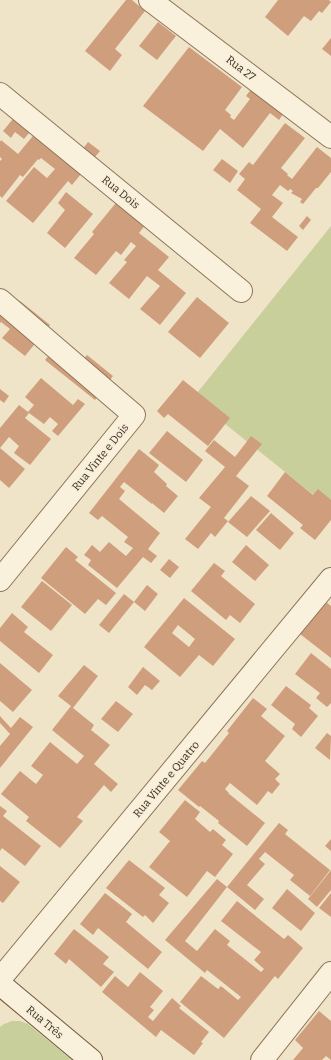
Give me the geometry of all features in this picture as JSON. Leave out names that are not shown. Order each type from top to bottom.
[{"type":"street","name":"Rua 27","points":[[150,0],[331,137]]},
{"type":"street","name":"Rua Dois","points":[[0,94],[242,291]]},
{"type":"street","name":"Rua Vinte e Dois","points":[[0,300],[134,415],[0,580]]},
{"type":"street","name":"Rua Vinte e Quatro","points":[[0,979],[331,579]]},
{"type":"street","points":[[262,1060],[331,973]]},
{"type":"street","name":"Rua Três","points":[[0,984],[91,1060]]},
{"type":"green space","points":[[331,226],[331,509],[193,398]]},
{"type":"green space","points":[[12,1021],[20,1021],[28,1024],[72,1060],[0,1060],[0,1027]]},
{"type":"building","points":[[126,0],[132,0],[145,11],[115,49],[122,55],[110,71],[85,51]]},
{"type":"building","points":[[278,0],[329,0],[331,2],[322,13],[319,11],[311,21],[304,16],[288,36],[265,17]]},
{"type":"building","points":[[158,22],[176,36],[157,60],[139,46]]},
{"type":"building","points":[[331,38],[331,56],[322,49]]},
{"type":"building","points":[[189,47],[242,87],[225,110],[231,115],[230,117],[234,120],[250,99],[246,96],[254,85],[286,110],[279,120],[270,113],[243,148],[220,129],[203,151],[143,106]]},
{"type":"building","points":[[27,102],[44,115],[24,139],[15,132],[11,138],[3,131]]},
{"type":"building","points":[[285,123],[305,138],[281,168],[292,179],[317,147],[331,158],[331,172],[303,204],[300,202],[302,199],[291,193],[293,191],[290,189],[288,191],[280,185],[272,195],[283,203],[272,217],[298,237],[287,251],[250,223],[261,209],[237,190],[245,179],[239,174],[249,162],[253,165]]},
{"type":"building","points":[[42,125],[79,154],[88,142],[100,151],[72,185],[68,181],[33,223],[6,201],[34,167],[47,178],[55,169],[41,158],[39,160],[38,159],[23,177],[20,175],[2,198],[0,196],[0,161],[2,159],[0,157],[0,142],[1,140],[18,154]]},
{"type":"building","points":[[222,159],[238,171],[230,183],[213,170]]},
{"type":"building","points":[[66,192],[93,214],[65,248],[47,233],[65,210],[58,203]]},
{"type":"building","points":[[124,193],[156,211],[139,233],[169,257],[158,270],[186,293],[160,325],[140,309],[160,286],[147,276],[129,299],[109,283],[127,262],[124,260],[136,246],[131,242],[121,255],[116,251],[96,275],[74,258],[94,234],[92,232]]},
{"type":"building","points":[[307,216],[311,220],[303,230],[299,226]]},
{"type":"building","points":[[0,293],[15,306],[20,301],[50,325],[25,356],[2,338],[10,329],[1,322],[0,323]]},
{"type":"building","points":[[197,297],[229,323],[200,358],[168,332]]},
{"type":"building","points":[[59,343],[82,361],[87,355],[113,376],[95,400],[45,360]]},
{"type":"building","points":[[41,378],[73,405],[78,399],[85,404],[58,436],[52,431],[58,424],[50,417],[44,424],[29,413],[25,418],[51,439],[30,465],[14,453],[19,446],[9,437],[0,448],[0,428],[19,405],[28,412],[34,405],[25,397]]},
{"type":"building","points":[[183,380],[230,418],[208,446],[168,414],[164,418],[157,411]]},
{"type":"building","points":[[0,389],[9,396],[4,403],[0,400]]},
{"type":"building","points":[[167,431],[203,460],[186,482],[149,453]]},
{"type":"building","points":[[251,436],[262,444],[236,476],[249,486],[224,518],[228,521],[215,537],[211,533],[198,549],[185,539],[211,507],[199,498],[225,467],[205,451],[214,440],[235,457]]},
{"type":"building","points":[[0,448],[25,469],[9,488],[0,480]]},
{"type":"building","points":[[139,449],[159,465],[154,472],[167,484],[166,486],[178,496],[164,513],[124,482],[120,487],[125,491],[119,499],[160,533],[148,549],[157,556],[151,563],[143,557],[117,588],[88,565],[91,560],[84,555],[92,545],[100,552],[109,542],[126,556],[133,548],[124,542],[128,537],[102,516],[98,520],[89,513]]},
{"type":"building","points":[[285,472],[313,495],[318,489],[331,500],[331,520],[315,540],[300,528],[303,525],[267,496]]},
{"type":"building","points":[[251,496],[270,511],[247,537],[228,522]]},
{"type":"building","points":[[271,513],[294,533],[280,550],[256,530]]},
{"type":"building","points":[[246,545],[269,565],[255,581],[232,562]]},
{"type":"building","points":[[66,547],[78,557],[75,560],[116,593],[106,605],[98,599],[85,614],[41,578]]},
{"type":"building","points":[[169,559],[179,567],[170,578],[160,570]]},
{"type":"building","points":[[214,563],[225,571],[221,576],[255,604],[240,623],[230,615],[226,620],[191,591]]},
{"type":"building","points":[[42,581],[72,605],[51,631],[21,607]]},
{"type":"building","points":[[147,585],[158,594],[145,611],[134,602]]},
{"type":"building","points":[[124,594],[134,602],[109,633],[99,625]]},
{"type":"building","points":[[184,598],[235,639],[213,666],[199,655],[180,677],[144,647]],"holes":[[[178,625],[195,639],[189,647],[172,633]]]},
{"type":"building","points":[[326,602],[331,606],[331,658],[300,634]]},
{"type":"building","points":[[12,613],[28,627],[24,632],[53,655],[39,673],[0,641],[0,628]]},
{"type":"building","points":[[311,653],[331,669],[331,703],[327,707],[316,698],[320,693],[295,674]]},
{"type":"building","points":[[0,663],[32,690],[13,712],[0,701]]},
{"type":"building","points":[[84,665],[98,676],[73,708],[94,725],[91,730],[110,745],[94,764],[118,784],[111,792],[104,785],[77,817],[83,821],[60,848],[26,821],[29,817],[1,794],[20,771],[36,784],[43,775],[31,766],[50,742],[77,764],[84,756],[52,730],[71,706],[58,696]]},
{"type":"building","points":[[143,667],[160,681],[152,690],[145,685],[137,695],[128,687]]},
{"type":"building","points":[[286,686],[311,705],[309,708],[318,716],[301,737],[292,729],[295,724],[271,705]]},
{"type":"building","points":[[253,698],[267,709],[261,716],[285,736],[265,761],[280,774],[275,779],[280,784],[272,794],[268,791],[257,805],[230,783],[225,789],[265,823],[247,846],[218,823],[219,821],[178,790],[202,761],[205,763],[229,733],[227,731]]},
{"type":"building","points":[[116,701],[133,714],[118,732],[101,719]]},
{"type":"building","points":[[0,716],[11,728],[20,717],[33,727],[0,768],[0,746],[10,734],[0,723]]},
{"type":"building","points":[[327,733],[331,736],[330,760],[315,748]]},
{"type":"building","points":[[185,800],[200,812],[195,819],[210,832],[213,829],[226,840],[222,845],[233,854],[215,877],[207,871],[187,897],[149,867],[170,841],[159,832]]},
{"type":"building","points":[[0,806],[7,811],[3,816],[41,846],[25,866],[2,848],[0,851]]},
{"type":"building","points":[[279,823],[288,830],[285,834],[330,870],[310,896],[290,880],[294,875],[265,852],[259,859],[265,864],[247,885],[264,899],[255,910],[227,887]]},
{"type":"building","points":[[331,839],[331,851],[325,846]]},
{"type":"building","points":[[129,860],[165,888],[159,895],[169,903],[153,923],[145,915],[143,917],[106,888]]},
{"type":"building","points":[[0,866],[20,882],[3,903],[0,901]]},
{"type":"building","points":[[331,870],[331,890],[317,907],[308,899]]},
{"type":"building","points":[[217,879],[227,887],[185,941],[197,951],[215,929],[230,941],[227,945],[261,972],[264,969],[254,960],[261,952],[221,921],[237,901],[284,939],[288,935],[303,948],[278,979],[275,976],[224,1038],[180,1002],[201,976],[218,989],[221,986],[238,1000],[241,997],[207,970],[205,973],[165,940]]},
{"type":"building","points":[[287,889],[315,913],[301,931],[272,908]]},
{"type":"building","points":[[105,893],[132,914],[126,922],[162,952],[148,969],[98,928],[93,935],[80,924]]},
{"type":"building","points":[[331,893],[331,917],[319,908]]},
{"type":"building","points":[[74,929],[109,957],[103,964],[114,972],[101,987],[69,959],[66,964],[54,954]]},
{"type":"building","points":[[140,972],[163,991],[150,1007],[154,1010],[148,1017],[153,1021],[172,998],[181,1006],[179,1008],[209,1032],[201,1042],[203,1043],[194,1055],[161,1030],[156,1037],[102,992],[115,976],[128,987]]},
{"type":"building","points":[[319,1011],[331,1021],[331,1060],[326,1056],[322,1060],[293,1060],[303,1048],[295,1040]]}]
